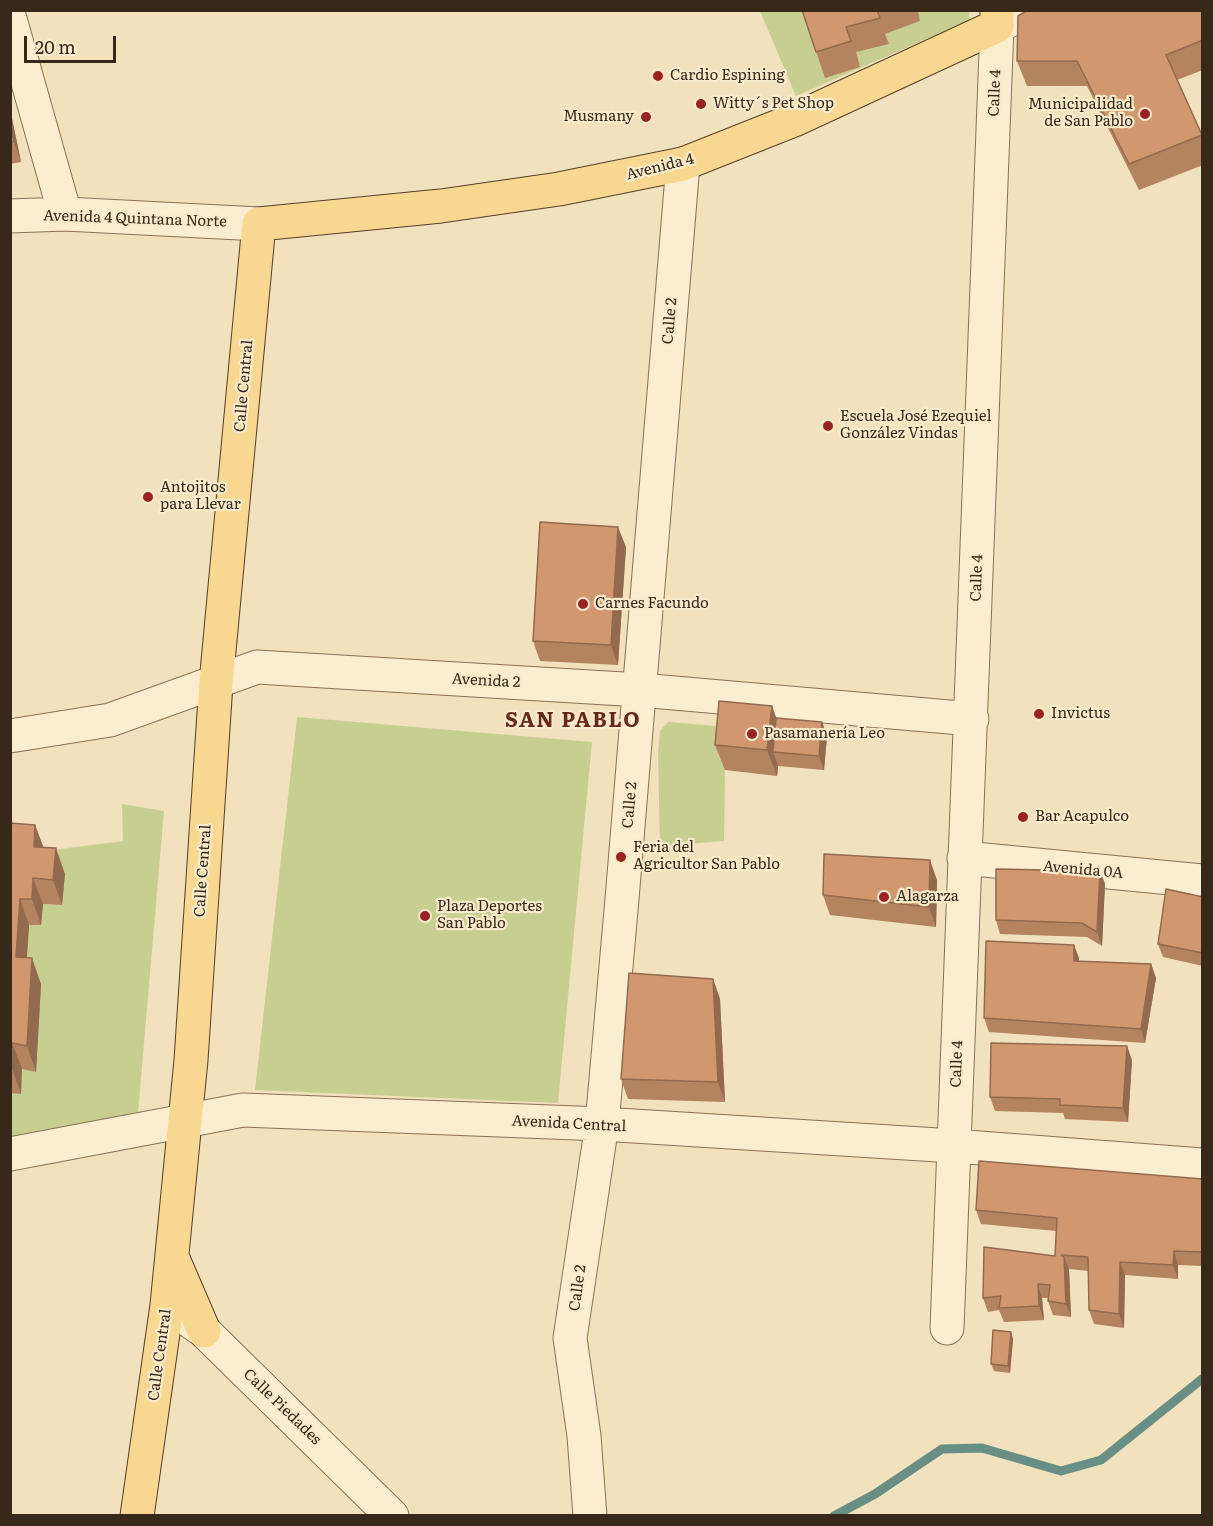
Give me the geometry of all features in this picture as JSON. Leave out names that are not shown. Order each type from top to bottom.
[{"type":"main road","name":"Avenida 4","points":[[259,224],[441,206],[559,189],[683,164],[794,120],[997,18]]},
{"type":"main road","name":"Calle Central","points":[[137,1515],[167,1305],[191,1060],[216,683],[259,224]]},
{"type":"main road","points":[[171,1255],[204,1332]]},
{"type":"street","name":"Avenida 4","points":[[997,18],[1034,10]]},
{"type":"street","name":"Calle 4","points":[[947,1328],[997,18]]},
{"type":"street","points":[[10,19],[65,214]]},
{"type":"street","name":"Calle 2","points":[[590,1515],[584,1436],[570,1338],[602,1125],[683,164]]},
{"type":"street","name":"Avenida 4 Quintana Norte","points":[[10,216],[65,214],[259,224]]},
{"type":"street","name":"Avenida 2","points":[[10,736],[110,720],[257,667],[640,690],[972,719]]},
{"type":"street","name":"Avenida 0A","points":[[964,858],[1203,881]]},
{"type":"street","name":"Avenida Central","points":[[10,1154],[243,1110],[602,1125],[954,1146],[1203,1165]]},
{"type":"street","name":"Calle Piedades","points":[[167,1305],[204,1332],[392,1515]]},
{"type":"green space","points":[[760,11],[852,11],[856,52],[885,34],[920,21],[918,11],[969,11],[970,20],[796,96]]},
{"type":"green space","name":"Plaza Deportes San Pablo","points":[[297,717],[592,742],[558,1103],[255,1090]]},
{"type":"green space","points":[[668,722],[729,727],[725,770],[724,841],[660,846],[658,754],[660,731]]},
{"type":"green space","points":[[122,804],[164,811],[138,1113],[11,1142],[11,1093],[21,1093],[22,1069],[36,1071],[25,983],[29,925],[43,904],[62,905],[65,874],[45,851],[123,841]]},
{"type":"building","points":[[802,10],[877,10],[880,18],[846,27],[851,41],[816,52]]},
{"type":"building","name":"Municipalidad de San Pablo","points":[[1028,10],[1203,10],[1203,40],[1166,55],[1202,135],[1129,164],[1077,61],[1017,61],[1018,16]]},
{"type":"building","points":[[10,125],[14,142],[10,142]]},
{"type":"building","name":"Carnes Facundo","points":[[540,522],[618,527],[611,645],[533,641]]},
{"type":"building","points":[[719,701],[772,706],[767,750],[715,745]]},
{"type":"building","points":[[776,718],[822,722],[819,756],[773,752]]},
{"type":"building","points":[[10,823],[35,825],[34,847],[56,848],[53,880],[33,878],[32,899],[20,899],[16,957],[32,958],[27,1046],[12,1043],[12,1068],[10,1068]]},
{"type":"building","points":[[824,854],[930,860],[929,907],[823,895]]},
{"type":"building","points":[[996,869],[1100,871],[1097,932],[1082,923],[996,920]]},
{"type":"building","points":[[1166,889],[1203,897],[1203,953],[1158,944]]},
{"type":"building","points":[[986,941],[1074,945],[1074,961],[1151,964],[1141,1029],[984,1018]]},
{"type":"building","points":[[629,973],[713,979],[718,1082],[621,1079]]},
{"type":"building","points":[[991,1043],[1127,1046],[1123,1108],[1060,1105],[1060,1099],[990,1097]]},
{"type":"building","points":[[979,1161],[1203,1179],[1203,1252],[1174,1251],[1173,1265],[1120,1262],[1119,1314],[1089,1310],[1088,1257],[1061,1255],[1064,1257],[1066,1304],[1048,1301],[1050,1285],[1038,1284],[1039,1306],[999,1308],[1001,1296],[983,1298],[984,1247],[1055,1256],[1057,1218],[976,1210]]},
{"type":"building","points":[[993,1330],[1011,1332],[1008,1366],[991,1364]]},
{"type":"waterway","points":[[834,1516],[875,1494],[942,1449],[982,1448],[1061,1471],[1101,1460],[1202,1379]]},
{"type":"place","name":"Cardio Espining","points":[[658,76]]},
{"type":"place","name":"Witty´s Pet Shop","points":[[701,104]]},
{"type":"place","name":"Municipalidad de San Pablo","points":[[1145,114]]},
{"type":"place","name":"Musmany","points":[[646,117]]},
{"type":"place","name":"Escuela José Ezequiel González Vindas","points":[[828,426]]},
{"type":"place","name":"Antojitos para Llevar","points":[[148,497]]},
{"type":"place","name":"Carnes Facundo","points":[[583,604]]},
{"type":"place","name":"Invictus","points":[[1039,714]]},
{"type":"place","name":"Pasamanería Leo","points":[[752,734]]},
{"type":"place","name":"Bar Acapulco","points":[[1023,817]]},
{"type":"place","name":"Feria del Agricultor San Pablo","points":[[621,857]]},
{"type":"place","name":"Alagarza","points":[[884,897]]},
{"type":"place","name":"Plaza Deportes San Pablo","points":[[425,916]]},
{"type":"district","name":"SAN PABLO","points":[[573,721]]}]
